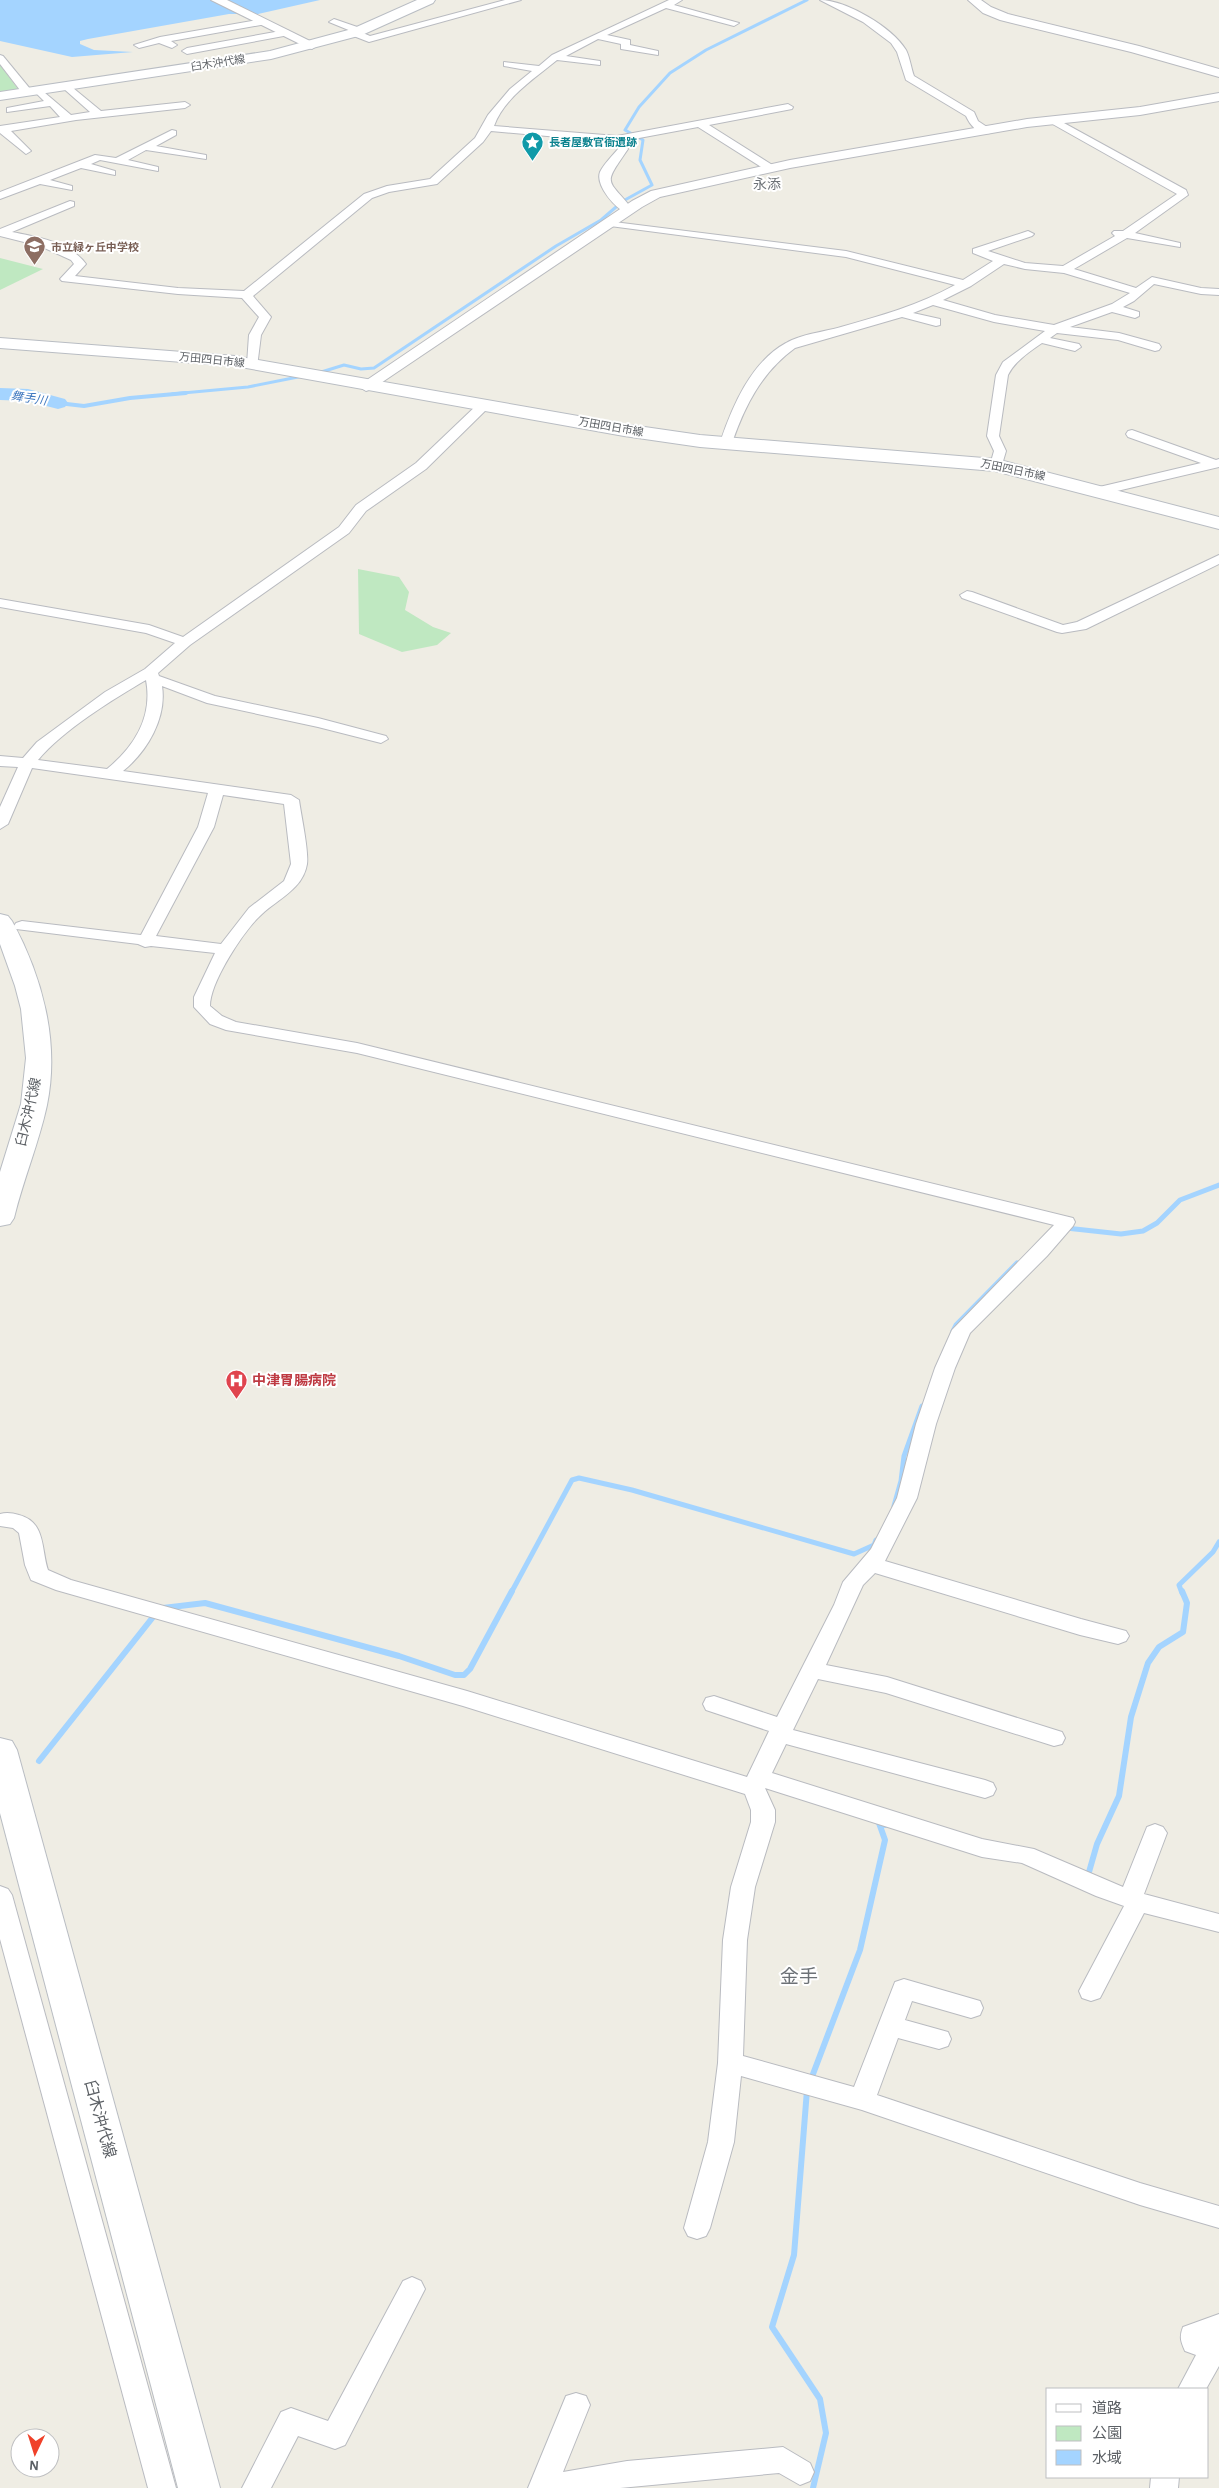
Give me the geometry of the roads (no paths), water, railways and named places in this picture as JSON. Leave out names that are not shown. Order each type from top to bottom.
[{"type":"main road","name":"臼木沖代線","points":[[0,96],[271,55],[357,32],[428,0]]},
{"type":"main road","name":"万田四日市線","points":[[0,343],[207,358],[252,364],[366,386],[632,432],[726,443],[996,465],[1219,523]]},
{"type":"main road","name":"臼木沖代線","points":[[0,1218],[34,1104],[39,1053],[32,1003],[12,945],[11,924]]},
{"type":"main road","name":"臼木沖代線","points":[[0,1750],[200,2488]]},
{"type":"street","points":[[217,0],[312,45]]},
{"type":"street","points":[[334,22],[369,39],[516,0]]},
{"type":"street","points":[[0,233],[67,251],[78,258],[80,264],[66,279],[178,291],[247,295],[368,196],[387,190],[433,182],[457,162],[488,128],[492,117],[514,91],[555,57],[677,0]]},
{"type":"street","points":[[825,0],[872,25],[893,40],[903,53],[906,71],[910,78],[970,114],[974,123],[986,131]]},
{"type":"street","points":[[976,0],[988,10],[1004,17],[1135,49],[1219,73]]},
{"type":"street","points":[[664,5],[734,23]]},
{"type":"street","points":[[139,44],[263,22]]},
{"type":"street","points":[[187,51],[286,33]]},
{"type":"street","points":[[597,36],[627,42],[624,46],[656,52]]},
{"type":"street","points":[[160,40],[187,51],[205,65]]},
{"type":"street","points":[[555,57],[597,63]]},
{"type":"street","points":[[0,58],[32,91],[52,104],[68,119]]},
{"type":"street","points":[[507,64],[541,69]]},
{"type":"street","points":[[66,86],[92,104],[99,115]]},
{"type":"street","points":[[366,386],[628,210],[656,194],[770,168],[1027,123],[1140,111],[1219,97]]},
{"type":"street","points":[[11,110],[52,104]]},
{"type":"street","points":[[1,129],[185,104]]},
{"type":"street","points":[[488,128],[597,140],[788,107]]},
{"type":"street","points":[[1053,120],[1182,192],[1182,194],[1125,235],[1065,270]]},
{"type":"street","points":[[699,123],[770,168]]},
{"type":"street","points":[[1,129],[26,150]]},
{"type":"street","points":[[118,161],[172,134]]},
{"type":"street","points":[[617,138],[623,149],[605,173],[605,178],[614,199],[628,210]]},
{"type":"street","points":[[145,147],[202,157]]},
{"type":"street","points":[[0,196],[99,157],[154,169]]},
{"type":"street","points":[[79,164],[111,173]]},
{"type":"street","points":[[38,180],[68,188]]},
{"type":"street","points":[[0,233],[70,204]]},
{"type":"street","points":[[610,223],[846,254],[966,284]]},
{"type":"street","points":[[1110,232],[1176,244]]},
{"type":"street","points":[[1028,234],[977,251],[1025,266],[1065,270],[1094,277],[1139,292]]},
{"type":"street","points":[[726,443],[737,409],[768,364],[781,351],[792,344],[901,313],[932,301],[966,284],[1002,260]]},
{"type":"street","points":[[1081,286],[1094,277]]},
{"type":"street","points":[[996,465],[1000,451],[993,436],[1002,375],[1007,365],[1040,339],[1055,329],[1112,308],[1139,292],[1152,280],[1201,291],[1219,292]]},
{"type":"street","points":[[1201,291],[1215,281]]},
{"type":"street","points":[[247,295],[249,300],[266,317],[255,334],[252,364]]},
{"type":"street","points":[[932,301],[994,318],[1055,329],[1119,337],[1155,347]]},
{"type":"street","points":[[1112,308],[1135,314]]},
{"type":"street","points":[[1074,310],[1089,316]]},
{"type":"street","points":[[901,313],[936,322]]},
{"type":"street","points":[[1040,339],[1075,347]]},
{"type":"street","points":[[0,824],[27,763],[42,745],[110,695],[152,676],[185,642],[344,530],[361,508],[388,487],[421,466],[443,447],[483,406]]},
{"type":"street","points":[[1132,434],[1217,463]]},
{"type":"street","points":[[1100,491],[1217,463]]},
{"type":"street","points":[[967,595],[1062,629],[1081,626],[1219,559]]},
{"type":"street","points":[[0,603],[149,629],[185,642]]},
{"type":"street","points":[[152,676],[176,685],[192,694],[211,700],[316,721],[381,739]]},
{"type":"street","points":[[110,774],[136,751],[147,729],[154,705],[152,676]]},
{"type":"street","points":[[0,761],[110,774],[291,800],[293,831],[298,848],[299,864],[291,883],[255,911],[225,949],[202,997],[202,1007],[207,1014],[224,1023],[358,1048],[1066,1222],[1040,1252],[962,1330],[945,1368],[926,1424],[906,1498],[880,1554],[854,1582],[846,1604],[780,1730],[756,1782],[763,1810],[763,1822],[743,1887],[735,1940],[730,2063],[720,2142],[697,2228]]},
{"type":"street","points":[[145,942],[206,827],[217,789]]},
{"type":"street","points":[[11,924],[145,942],[225,949]]},
{"type":"street","points":[[5,1520],[19,1520],[26,1524],[31,1538],[34,1566],[39,1575],[64,1585],[466,1699],[620,1748],[756,1782],[982,1848],[1026,1855],[1104,1890],[1219,1923]]},
{"type":"street","points":[[871,1564],[1080,1627],[1118,1636]]},
{"type":"street","points":[[812,1670],[887,1685],[1054,1738]]},
{"type":"street","points":[[714,1704],[780,1730],[985,1788]]},
{"type":"street","points":[[1091,1991],[1134,1900],[1155,1833]]},
{"type":"street","points":[[0,1895],[162,2488]]},
{"type":"street","points":[[862,2100],[904,1989],[971,2008]]},
{"type":"street","points":[[890,2026],[939,2039]]},
{"type":"street","points":[[730,2063],[862,2100],[1140,2194],[1219,2217]]},
{"type":"street","points":[[256,2488],[291,2421],[335,2436],[412,2289]]},
{"type":"street","points":[[1193,2388],[1217,2342]]},
{"type":"street","points":[[543,2488],[576,2405]]},
{"type":"street","points":[[543,2488],[627,2474],[783,2460],[800,2472]]},
{"type":"water","points":[[0,0],[320,0],[258,14],[229,14],[88,39],[80,41],[80,44],[94,50],[133,52],[72,57],[0,41]]},
{"type":"waterway","points":[[318,373],[344,365],[361,369],[374,368],[556,246],[601,220],[623,201],[652,185],[640,160],[643,140],[625,130],[639,107],[670,73],[706,50],[807,0]]},
{"type":"waterway","points":[[172,394],[248,387],[303,376]]},
{"type":"waterway","points":[[58,403],[84,406],[130,398],[186,393]]},
{"type":"waterway","name":"舞手川","points":[[0,394],[28,395],[58,403]]},
{"type":"waterway","points":[[1066,1228],[1121,1234],[1143,1231],[1157,1223],[1180,1200],[1219,1185]]},
{"type":"waterway","points":[[953,1331],[956,1325],[1017,1263]]},
{"type":"waterway","points":[[894,1506],[901,1481],[904,1456],[922,1406]]},
{"type":"waterway","points":[[511,1593],[572,1480],[579,1478],[632,1490],[854,1554],[874,1545],[876,1540]]},
{"type":"waterway","points":[[1182,1593],[1179,1585],[1213,1552],[1219,1542]]},
{"type":"waterway","points":[[163,1608],[205,1603],[399,1656],[455,1675],[464,1675],[470,1669],[512,1591]]},
{"type":"waterway","points":[[1084,1876],[1089,1872],[1097,1844],[1119,1796],[1131,1717],[1148,1663],[1159,1647],[1183,1632],[1187,1603],[1182,1591]]},
{"type":"waterway","points":[[39,1761],[157,1612]]},
{"type":"waterway","points":[[810,2082],[860,1950],[885,1840],[879,1823],[885,1825]]},
{"type":"waterway","points":[[807,2090],[794,2255],[772,2327],[820,2399],[826,2433],[813,2488]]},
{"type":"place","name":"長者屋敷官衙遺跡","points":[[533,161]]},
{"type":"place","name":"市立緑ヶ丘中学校","points":[[35,266]]},
{"type":"place","name":"中津胃腸病院","points":[[236,1400]]},
{"type":"district","name":"永添","points":[[767,185]]},
{"type":"district","name":"金手","points":[[799,1977]]}]
